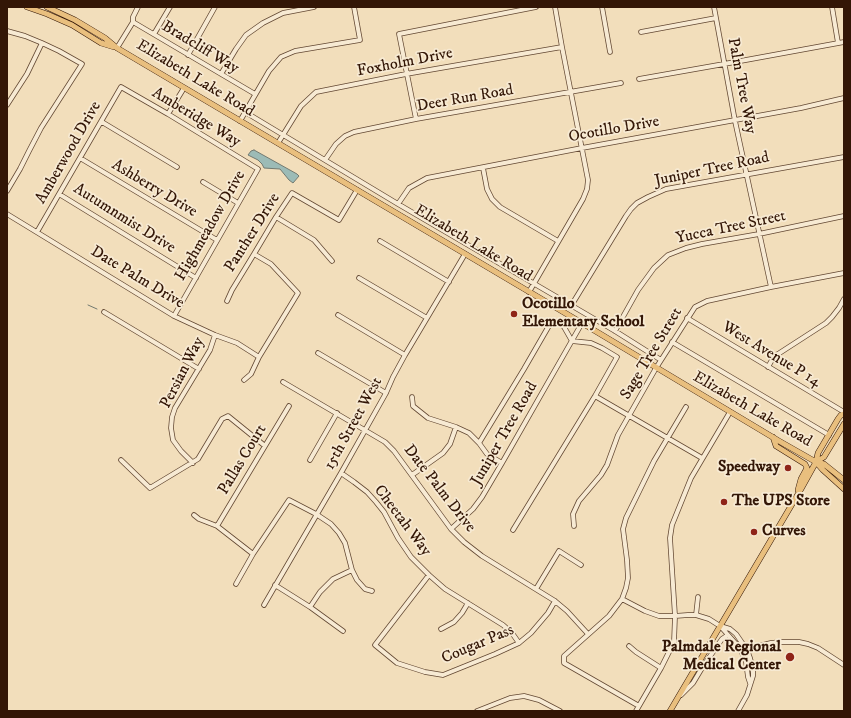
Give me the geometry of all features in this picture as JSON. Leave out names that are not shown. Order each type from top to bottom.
[{"type":"main road","name":"Elizabeth Lake Road","points":[[27,7],[59,19],[72,25],[101,43],[117,48]]},
{"type":"main road","name":"Elizabeth Lake Road","points":[[47,7],[75,20],[105,38],[117,48],[730,412],[816,462],[824,464],[844,480]]},
{"type":"main road","points":[[670,711],[797,496],[829,435],[841,415],[844,413]]},
{"type":"main road","points":[[816,462],[824,457],[844,424]]},
{"type":"main road","points":[[773,437],[776,446],[805,464],[807,468],[801,480],[797,496]]},
{"type":"main road","points":[[816,462],[822,470],[844,489]]},
{"type":"street","points":[[117,48],[133,22],[133,17],[138,7]]},
{"type":"street","points":[[154,34],[170,7]]},
{"type":"street","points":[[188,55],[216,7]]},
{"type":"street","points":[[221,74],[246,35],[257,27],[283,13],[314,7]]},
{"type":"street","points":[[240,121],[269,71],[281,57],[295,51],[360,40],[354,7]]},
{"type":"street","points":[[416,120],[399,34],[533,7]]},
{"type":"street","points":[[529,292],[583,198],[587,189],[588,180],[570,92],[556,7]]},
{"type":"street","points":[[602,7],[610,52]]},
{"type":"street","name":"Palm Tree Way","points":[[714,7],[735,121],[771,287]]},
{"type":"street","points":[[832,7],[838,43]]},
{"type":"street","points":[[640,32],[716,18]]},
{"type":"street","name":"Bradcliff Way","points":[[133,22],[255,94]]},
{"type":"street","points":[[7,31],[42,43],[82,64],[41,128],[7,191]]},
{"type":"street","points":[[639,80],[844,42]]},
{"type":"street","points":[[7,105],[27,74],[42,43]]},
{"type":"street","name":"Foxholm Drive","points":[[278,143],[300,106],[316,92],[406,74],[562,47]]},
{"type":"street","name":"Deer Run Road","points":[[325,160],[336,144],[345,136],[354,132],[621,83]]},
{"type":"street","name":"Amberidge Way","points":[[121,87],[168,114],[258,170]]},
{"type":"street","name":"Amberwood Drive","points":[[37,232],[121,87]]},
{"type":"street","points":[[168,114],[184,88]]},
{"type":"street","name":"Ocotillo Drive","points":[[398,204],[409,188],[427,178],[582,148],[735,121],[844,98]]},
{"type":"street","points":[[245,112],[398,204],[615,331],[661,360]]},
{"type":"street","points":[[102,122],[177,167]]},
{"type":"street","name":"Juniper Tree Road","points":[[571,306],[605,248],[630,209],[637,203],[666,189],[844,157]]},
{"type":"street","name":"Ashberry Drive","points":[[80,158],[217,240]]},
{"type":"street","points":[[483,168],[487,189],[492,199],[500,207],[558,241]]},
{"type":"street","name":"Highmeadow Drive","points":[[174,316],[258,170]]},
{"type":"street","points":[[203,182],[238,203]]},
{"type":"street","name":"Panther Drive","points":[[227,301],[232,290],[292,193],[339,220],[357,190]]},
{"type":"street","name":"Autumnmist Drive","points":[[59,194],[196,278]]},
{"type":"street","name":"Date Palm Drive","points":[[7,214],[174,316],[215,335],[237,343],[259,356]]},
{"type":"street","name":"Yucca Tree Street","points":[[615,331],[638,290],[654,268],[668,255],[702,244],[759,234],[844,216]]},
{"type":"street","points":[[276,217],[314,240],[332,261]]},
{"type":"street","points":[[380,241],[449,282]]},
{"type":"street","points":[[244,380],[251,374],[259,356],[298,293],[271,264],[254,254]]},
{"type":"street","name":"15th Street West","points":[[264,605],[341,473],[386,393],[405,355],[465,254]]},
{"type":"street","name":"Sage Tree Street","points":[[574,526],[573,514],[579,501],[601,475],[607,465],[618,434],[656,368],[694,307],[706,301],[844,273]]},
{"type":"street","points":[[358,278],[427,318]]},
{"type":"street","points":[[768,367],[773,358],[778,354],[826,323],[839,308],[844,299]]},
{"type":"street","points":[[104,312],[199,369]]},
{"type":"street","points":[[338,315],[405,355]]},
{"type":"street","name":"West Avenue P 14","points":[[687,318],[844,413]]},
{"type":"street","points":[[479,443],[550,324],[554,321],[560,322],[572,341],[591,343],[618,356],[513,530]]},
{"type":"street","name":"Juniper Tree Road","points":[[451,529],[474,509],[582,323]]},
{"type":"street","name":"Persian Way","points":[[193,463],[173,440],[172,417],[175,408],[210,350],[215,335]]},
{"type":"street","points":[[672,342],[829,435]]},
{"type":"street","points":[[318,353],[386,393]]},
{"type":"street","name":"Date Palm Drive","points":[[283,382],[385,442],[394,451],[451,529],[464,542],[482,556],[556,601],[567,610],[588,634]]},
{"type":"street","points":[[595,396],[702,458]]},
{"type":"street","points":[[412,397],[413,406],[428,418],[470,433],[487,454],[502,463]]},
{"type":"street","name":"Pallas Court","points":[[217,526],[289,406]]},
{"type":"street","points":[[639,706],[564,663],[564,656],[609,616],[622,599],[628,578],[623,529],[624,523],[654,462],[686,407]]},
{"type":"street","points":[[636,711],[674,642],[675,616],[670,532],[674,518],[691,478],[730,412]]},
{"type":"street","points":[[310,460],[337,413]]},
{"type":"street","points":[[120,460],[150,488],[198,460],[222,419],[228,416],[265,446]]},
{"type":"street","points":[[412,475],[443,453],[450,444],[456,427]]},
{"type":"street","name":"Cheetah Way","points":[[341,473],[367,492],[376,502],[384,512],[398,538],[411,557],[429,575],[445,589],[503,625],[512,633],[519,643]]},
{"type":"street","points":[[236,584],[253,554],[289,500],[316,514],[331,524],[345,543],[352,570],[357,580],[365,589],[372,590]]},
{"type":"street","points":[[194,515],[199,519],[217,526],[253,554]]},
{"type":"street","points":[[536,588],[559,551],[581,565]]},
{"type":"street","points":[[310,607],[320,592],[333,579],[352,570]]},
{"type":"street","name":"Cougar Pass","points":[[429,575],[376,645],[397,663],[425,672],[443,674],[519,643],[532,633],[556,601]]},
{"type":"street","points":[[275,585],[310,607],[343,631]]},
{"type":"street","points":[[696,615],[698,598]]},
{"type":"street","points":[[622,599],[654,615],[696,615],[709,619],[720,626],[730,629],[736,634],[747,650],[753,669],[753,676],[747,695],[738,711]]},
{"type":"street","points":[[441,629],[454,622],[468,603]]},
{"type":"street","points":[[720,626],[738,646],[742,653],[746,662],[750,684]]},
{"type":"street","points":[[677,698],[693,683],[722,639],[728,635]]},
{"type":"street","points":[[742,653],[747,650],[771,643],[799,642],[818,648],[844,665]]},
{"type":"street","points":[[629,646],[661,668]]},
{"type":"street","points":[[477,711],[510,698],[524,696],[539,700],[560,711]]},
{"type":"street","points":[[487,706],[490,711]]},
{"type":"water","points":[[254,150],[299,176],[293,183],[280,169],[264,168],[258,160],[248,155]]},
{"type":"waterway","points":[[88,305],[97,309]]},
{"type":"place","name":"Ocotillo Elementary School","points":[[514,314]]},
{"type":"place","name":"Speedway","points":[[788,468]]},
{"type":"place","name":"The UPS Store","points":[[724,502]]},
{"type":"place","name":"Curves","points":[[754,532]]},
{"type":"place","name":"Palmdale Regional Medical Center","points":[[790,657]]}]
